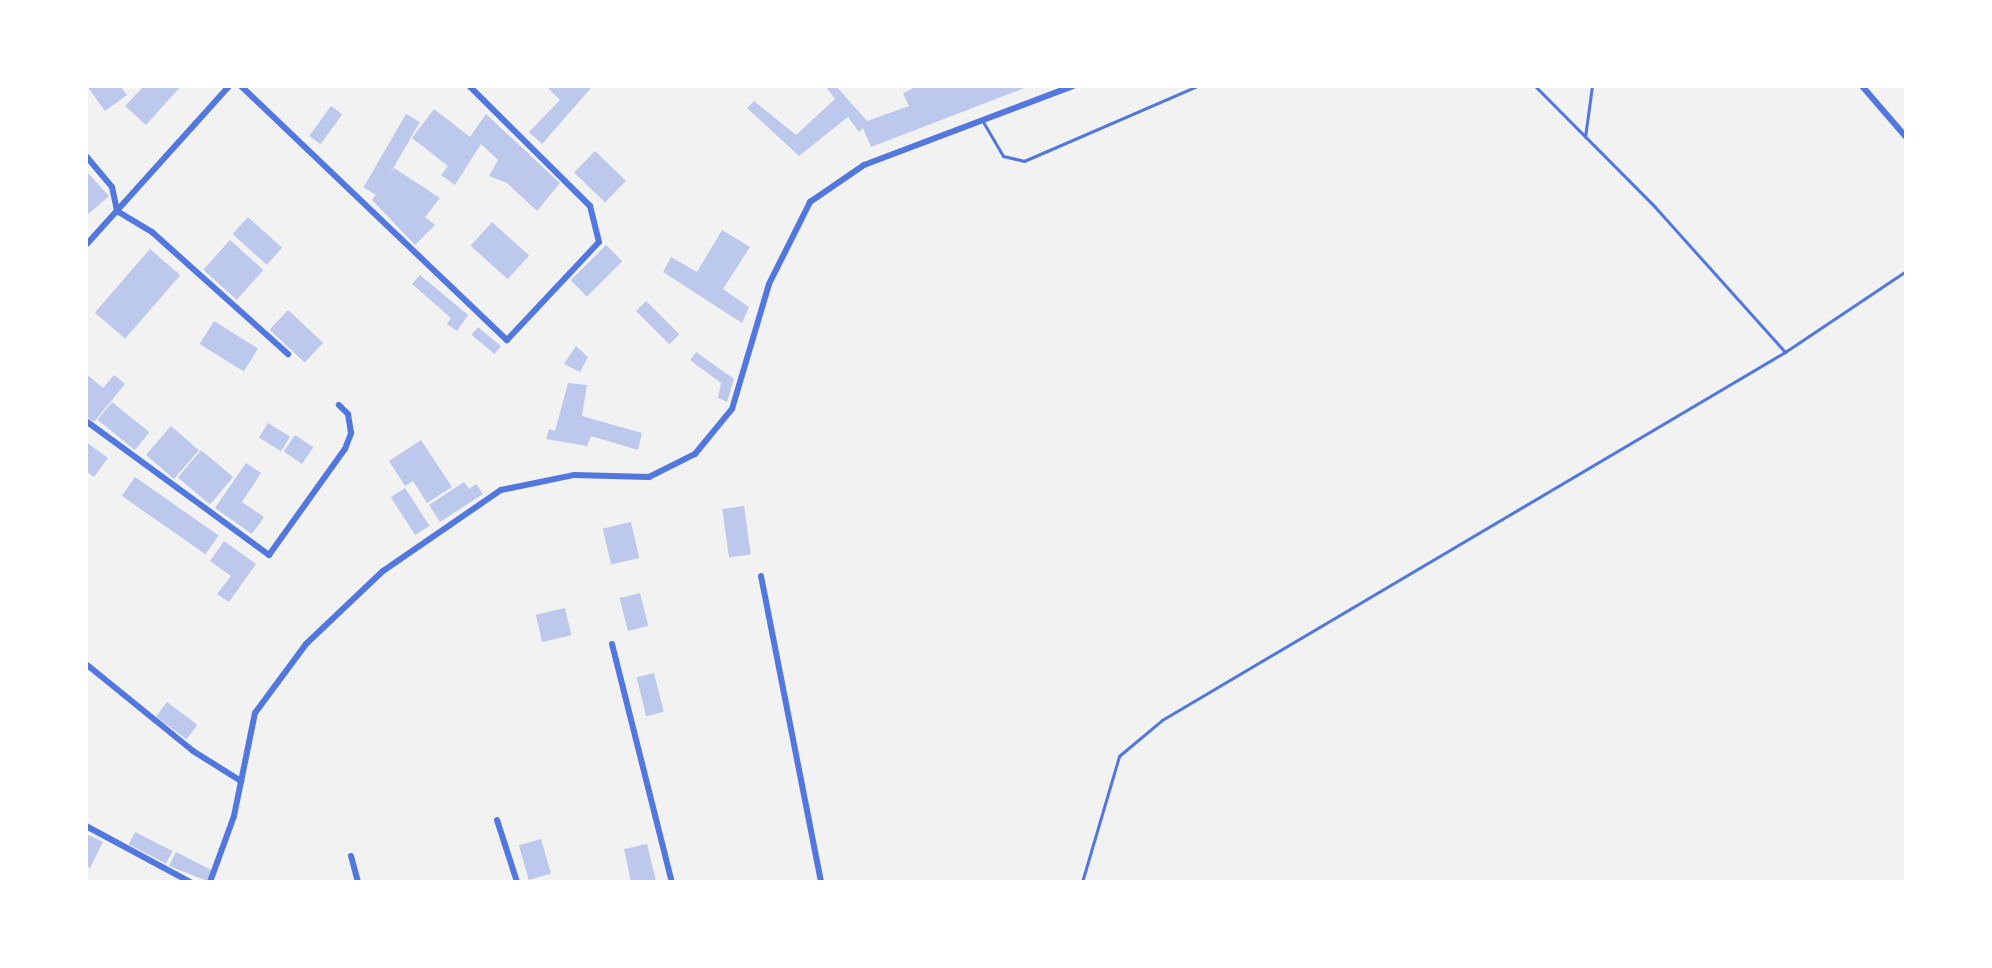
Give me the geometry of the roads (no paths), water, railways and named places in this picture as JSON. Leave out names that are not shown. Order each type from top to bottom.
[{"type":"street","points":[[86,245],[229,86]]},
{"type":"street","points":[[241,86],[507,340],[599,242],[590,206],[469,86]]},
{"type":"street","points":[[210,882],[241,781],[255,713],[306,644],[383,571],[501,490],[574,475],[649,477],[695,454],[732,409],[769,284],[810,202],[864,165],[1073,86]]},
{"type":"street","points":[[1862,86],[1906,137]]},
{"type":"street","points":[[86,156],[112,187],[117,211],[152,232],[288,354]]},
{"type":"street","points":[[86,421],[269,555],[345,449],[351,433],[348,414],[339,405]]},
{"type":"street","points":[[761,576],[821,882]]},
{"type":"street","points":[[612,644],[672,882]]},
{"type":"street","points":[[86,664],[193,751],[241,781]]},
{"type":"street","points":[[497,820],[517,882]]},
{"type":"street","points":[[86,826],[190,882]]},
{"type":"street","points":[[351,856],[358,882]]},
{"type":"lane","points":[[982,120],[1003,156],[1024,161],[1197,86]]},
{"type":"lane","points":[[1535,86],[1785,352]]},
{"type":"lane","points":[[1585,137],[1592,86]]},
{"type":"lane","points":[[1082,882],[1119,756],[1162,720],[1785,352],[1906,271]]}]
